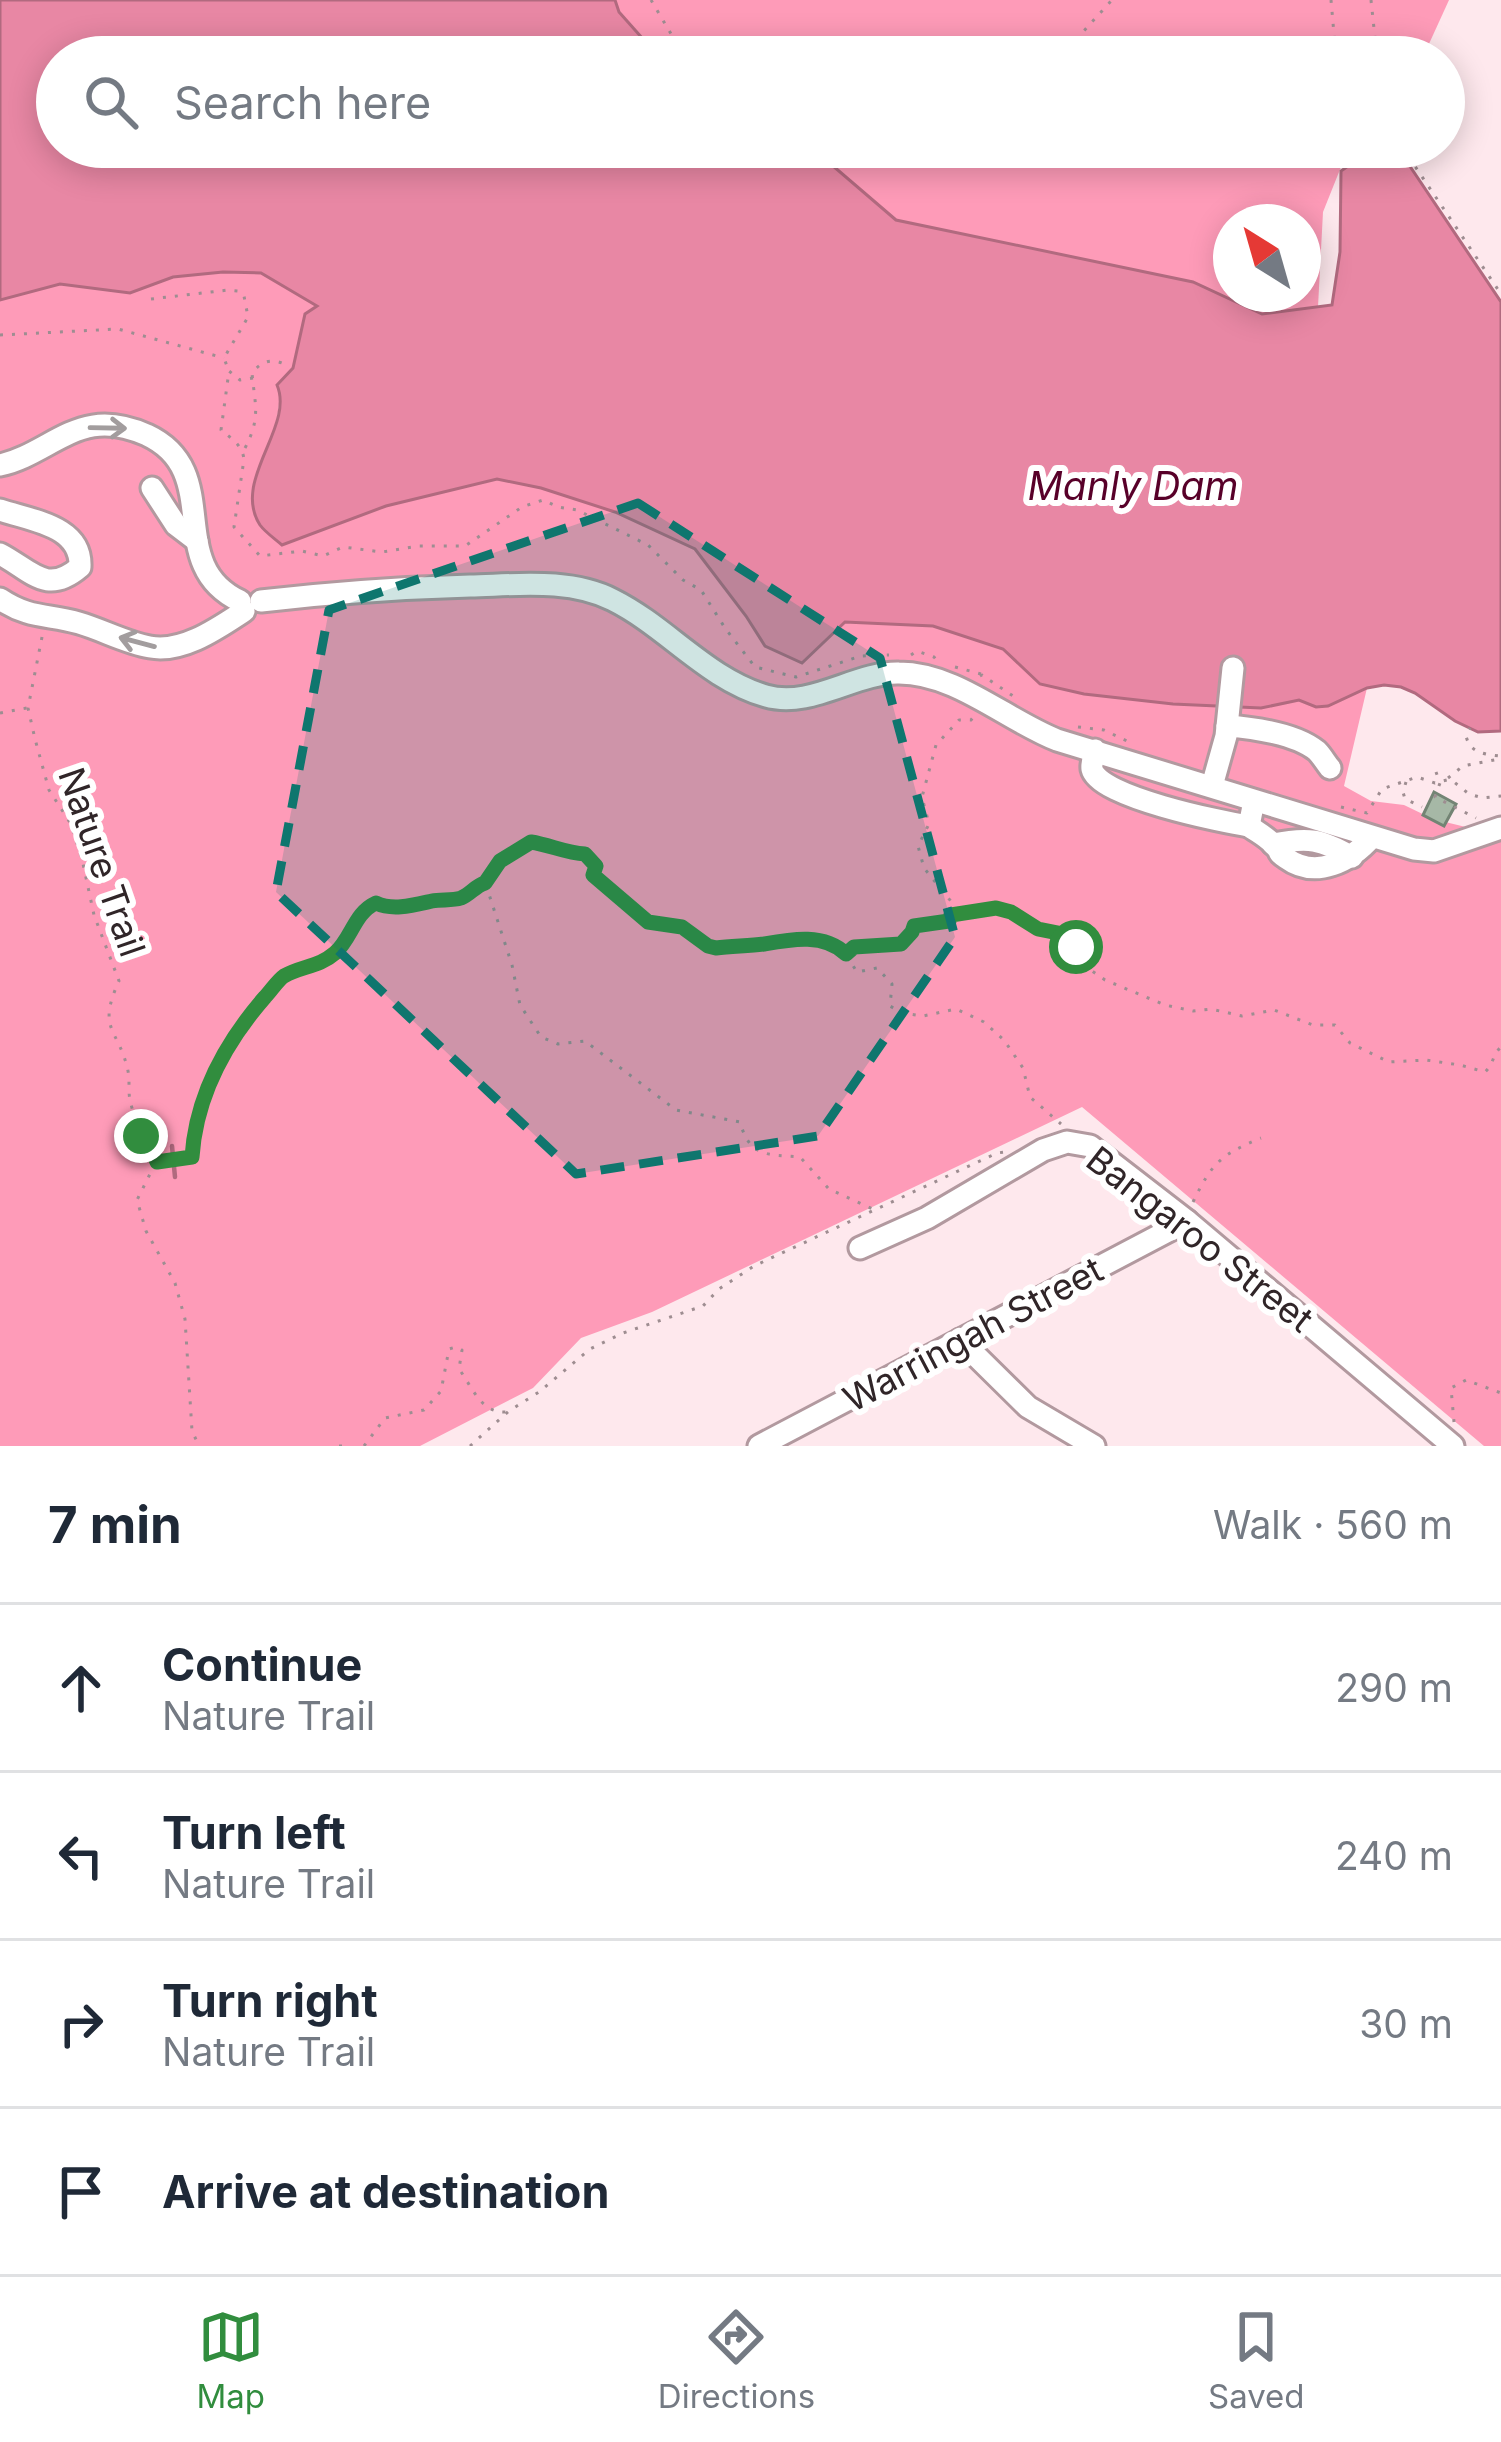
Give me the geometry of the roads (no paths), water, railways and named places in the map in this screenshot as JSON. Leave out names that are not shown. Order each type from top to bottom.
[{"type":"street","points":[[0,466],[93,426],[130,428],[150,436],[179,458],[209,576],[228,595],[248,604],[440,587],[554,585],[608,597],[736,686],[772,698],[798,697],[897,672],[923,676],[961,690],[1030,729],[1414,849],[1434,851],[1501,828]]},
{"type":"street","points":[[152,488],[176,525],[197,541]]},
{"type":"street","points":[[0,510],[68,533],[80,551],[80,567],[66,579],[44,581],[0,554]]},
{"type":"street","points":[[0,599],[18,611],[79,623],[148,647],[167,648],[208,632],[248,604]]},
{"type":"street","points":[[1212,786],[1227,726],[1233,668]]},
{"type":"street","points":[[1227,726],[1284,736],[1315,749],[1330,768]]},
{"type":"street","points":[[1095,750],[1092,770],[1109,786],[1172,810],[1249,826],[1282,856],[1301,866],[1335,866],[1372,837]]},
{"type":"street","points":[[1249,826],[1254,800]]},
{"type":"street","name":"Bangaroo Street","points":[[860,1248],[927,1218],[1043,1150],[1079,1144],[1187,1221],[1446,1440]]},
{"type":"street","name":"Warringah Street","points":[[759,1446],[1187,1221]]},
{"type":"street","points":[[960,1340],[1028,1407],[1094,1446]]},
{"type":"street","points":[[1414,1446],[1446,1440]]},
{"type":"water","name":"Manly Dam","points":[[0,0],[615,0],[619,12],[640,36],[36,36],[36,168],[835,168],[896,220],[1193,282],[1213,291],[1213,312],[1321,312],[1321,306],[1332,305],[1340,252],[1341,171],[1411,168],[1501,302],[1501,731],[1478,732],[1415,693],[1384,685],[1316,707],[1299,700],[1261,708],[1084,694],[1040,684],[1003,649],[933,626],[845,622],[802,663],[765,646],[695,549],[615,512],[497,479],[386,506],[282,545],[260,525],[253,490],[278,418],[277,385],[293,368],[305,314],[317,306],[261,273],[173,277],[130,293],[60,284],[0,300]]},
{"type":"waterway","points":[[172,1146],[175,1177]]}]
